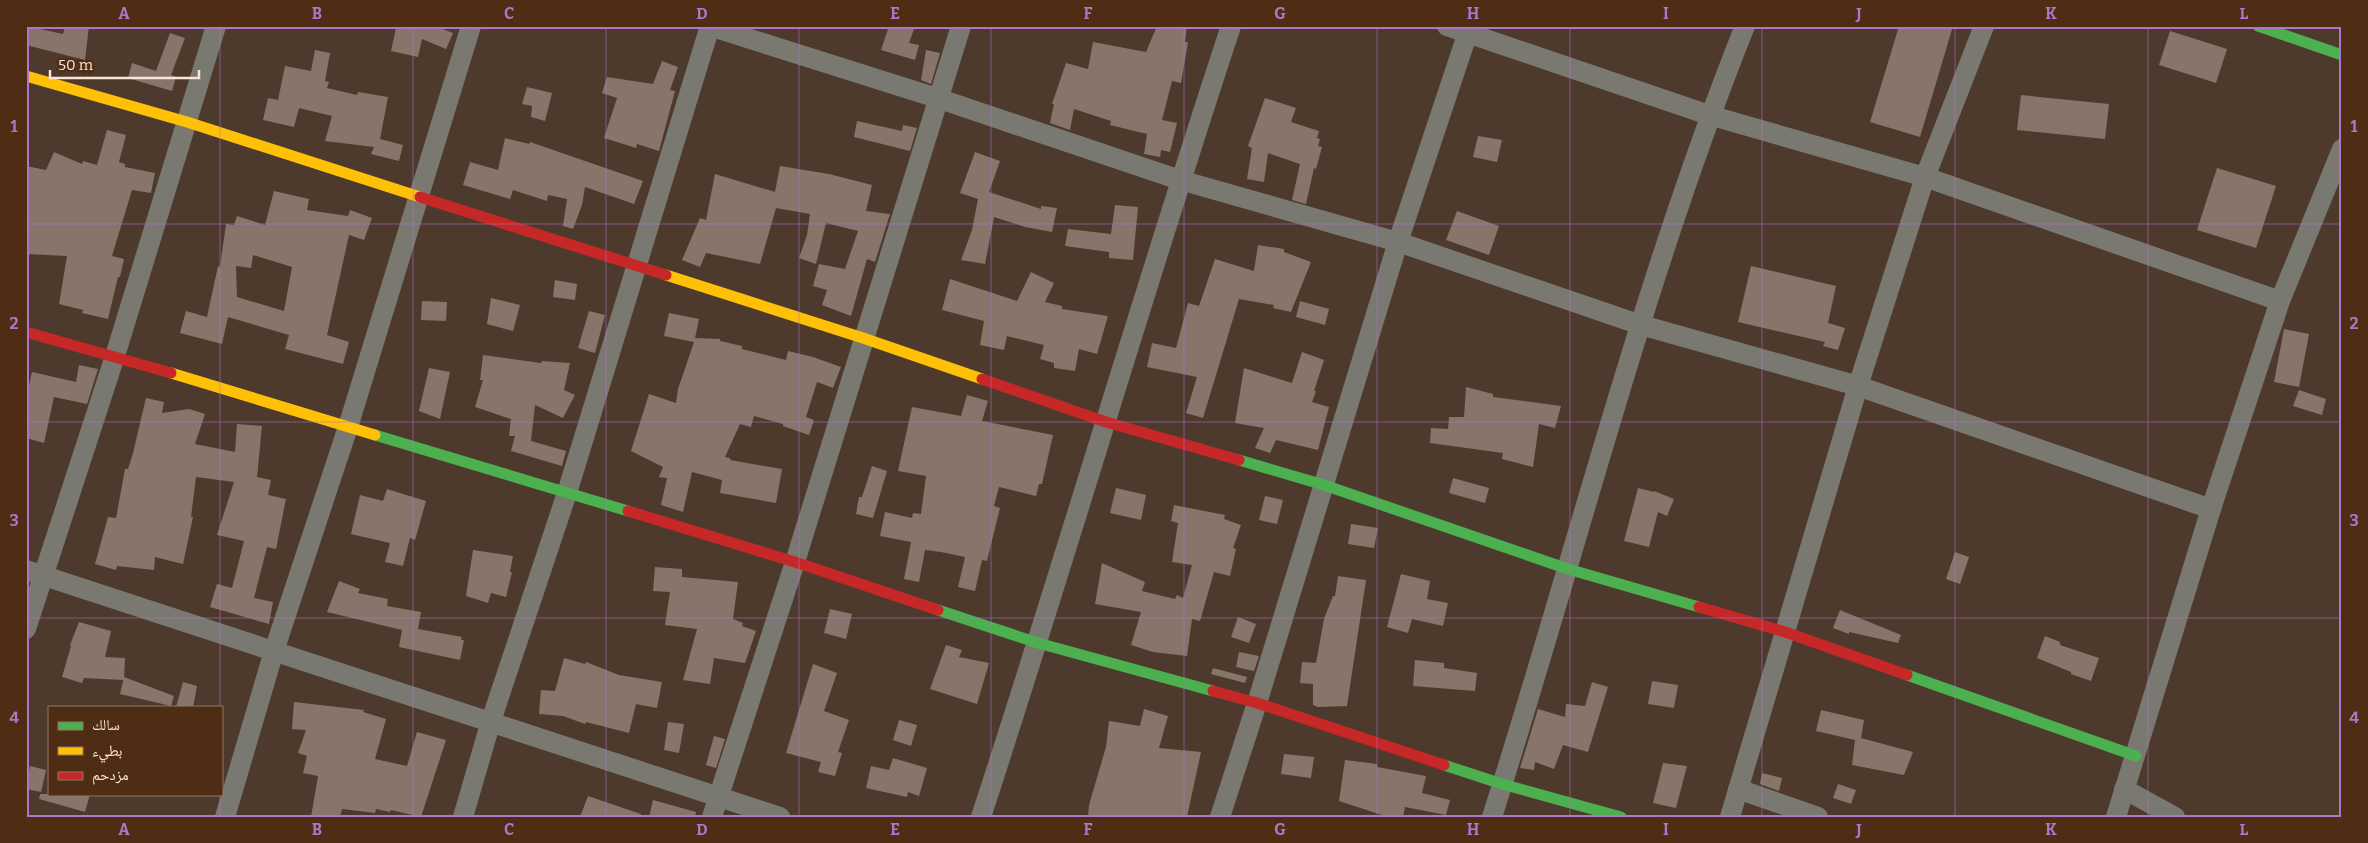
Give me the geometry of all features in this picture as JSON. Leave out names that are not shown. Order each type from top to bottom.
[{"type":"street","points":[[26,629],[34,572],[116,356],[216,26]]},
{"type":"street","points":[[224,817],[274,650],[348,427],[471,26]]},
{"type":"street","points":[[462,817],[491,721],[567,493],[710,26],[937,98],[1180,180],[1398,242],[1641,325],[1858,386],[2211,509]]},
{"type":"street","points":[[712,817],[795,562],[937,98],[961,26]]},
{"type":"street","points":[[981,817],[1038,643],[1180,180],[1231,26]]},
{"type":"street","points":[[1447,26],[1469,29],[1709,115],[1925,177],[2280,301]]},
{"type":"street","points":[[1492,817],[1641,325],[1709,115],[1745,26]]},
{"type":"street","points":[[1730,817],[1858,386],[1925,177],[1984,26]]},
{"type":"street","points":[[2258,26],[2342,55]]},
{"type":"street","points":[[1220,817],[1257,703],[1398,242],[1469,29]]},
{"type":"street","points":[[26,76],[187,122],[636,265],[864,338],[1106,422],[1324,485],[1568,569],[1785,632],[2136,756]]},
{"type":"street","points":[[2116,817],[2211,509],[2280,301],[2342,149]]},
{"type":"street","points":[[26,332],[116,356],[795,562],[1038,643],[1257,703],[1502,784],[1621,817]]},
{"type":"street","points":[[34,572],[718,795],[780,817]]},
{"type":"street","points":[[1738,789],[1818,817]]},
{"type":"street","points":[[2124,789],[2175,817]]},
{"type":"building","points":[[26,26],[63,34],[65,26],[89,26],[85,60],[26,45]]},
{"type":"building","points":[[392,26],[435,26],[453,33],[446,49],[422,39],[418,57],[391,51],[396,28]]},
{"type":"building","points":[[889,26],[915,26],[909,43],[919,45],[915,60],[881,50]]},
{"type":"building","points":[[1157,26],[1187,26],[1185,42],[1188,42],[1181,83],[1172,81],[1162,120],[1177,123],[1170,152],[1161,150],[1160,157],[1144,154],[1147,134],[1110,125],[1111,121],[1074,109],[1070,130],[1050,123],[1054,104],[1052,104],[1066,63],[1088,69],[1093,42],[1146,52]]},
{"type":"building","points":[[1899,26],[1953,26],[1920,137],[1870,122]]},
{"type":"building","points":[[2170,31],[2227,49],[2216,83],[2159,65]]},
{"type":"building","points":[[170,33],[185,38],[171,75],[176,77],[172,91],[128,78],[132,63],[156,71]]},
{"type":"building","points":[[315,50],[330,53],[325,81],[329,82],[327,88],[357,95],[358,92],[388,97],[380,139],[403,145],[399,161],[371,154],[374,147],[325,141],[332,116],[299,108],[294,127],[263,120],[268,98],[278,100],[285,66],[311,71]]},
{"type":"building","points":[[926,50],[940,53],[931,84],[921,80]]},
{"type":"building","points":[[662,61],[678,67],[670,90],[675,91],[659,151],[637,144],[636,148],[604,138],[617,98],[602,93],[607,77],[653,84]]},
{"type":"building","points":[[527,87],[552,93],[545,121],[531,117],[532,106],[522,104]]},
{"type":"building","points":[[2021,95],[2109,104],[2105,139],[2017,130]]},
{"type":"building","points":[[1265,98],[1296,108],[1291,122],[1319,131],[1317,138],[1320,139],[1318,146],[1322,147],[1316,169],[1314,168],[1306,204],[1292,200],[1300,164],[1268,153],[1264,182],[1247,179],[1252,148],[1248,146]]},
{"type":"building","points":[[857,121],[902,131],[903,125],[917,128],[910,151],[854,137]]},
{"type":"building","points":[[107,130],[126,135],[119,162],[125,164],[125,167],[155,173],[151,193],[132,190],[112,256],[124,259],[108,319],[82,313],[83,310],[59,304],[67,256],[26,254],[26,166],[46,170],[54,152],[82,164],[83,161],[97,165]]},
{"type":"building","points":[[1478,136],[1502,140],[1497,162],[1473,157]]},
{"type":"building","points":[[505,138],[529,144],[530,142],[643,181],[634,204],[585,187],[582,205],[573,229],[563,226],[567,199],[548,195],[547,201],[513,190],[510,199],[463,185],[470,162],[498,170]]},
{"type":"building","points":[[975,152],[1000,161],[989,192],[1041,209],[1041,206],[1057,208],[1052,232],[1025,227],[994,217],[985,264],[961,260],[972,230],[978,199],[960,193]]},
{"type":"building","points":[[780,166],[829,174],[872,185],[866,211],[890,214],[875,262],[867,259],[851,316],[822,305],[827,290],[813,286],[819,264],[845,269],[858,231],[826,223],[816,264],[799,258],[807,235],[810,214],[776,208],[760,264],[706,253],[700,267],[682,260],[700,218],[706,220],[715,174],[775,192]]},
{"type":"building","points":[[2217,168],[2276,186],[2256,248],[2197,230]]},
{"type":"building","points":[[274,191],[309,199],[307,210],[348,216],[350,210],[372,218],[364,240],[349,235],[327,335],[349,342],[343,364],[285,349],[289,335],[228,317],[222,344],[180,333],[186,311],[207,317],[218,266],[220,267],[226,224],[234,225],[237,216],[265,225]],"holes":[[[253,255],[292,267],[284,311],[237,297],[236,266],[251,268]]]},
{"type":"building","points":[[1115,205],[1138,207],[1133,260],[1109,258],[1109,252],[1065,246],[1068,229],[1111,234]]},
{"type":"building","points":[[1457,211],[1499,226],[1489,255],[1446,240]]},
{"type":"building","points":[[1258,245],[1284,249],[1284,252],[1311,262],[1291,312],[1273,308],[1274,305],[1239,299],[1203,418],[1186,413],[1197,377],[1147,367],[1152,343],[1176,348],[1188,303],[1199,306],[1215,259],[1254,271]]},
{"type":"building","points":[[1751,266],[1836,286],[1828,323],[1845,328],[1838,350],[1823,346],[1825,342],[1738,322]]},
{"type":"building","points":[[1031,272],[1054,283],[1045,302],[1062,306],[1062,309],[1108,316],[1097,354],[1079,349],[1075,371],[1054,368],[1054,363],[1040,359],[1044,345],[1007,336],[1004,350],[980,345],[984,321],[942,310],[950,279],[1017,301]]},
{"type":"building","points":[[555,280],[577,284],[575,300],[553,297]]},
{"type":"building","points":[[491,298],[520,305],[513,331],[487,324]]},
{"type":"building","points":[[422,301],[447,302],[446,321],[421,320]]},
{"type":"building","points":[[1300,301],[1329,309],[1325,325],[1296,317]]},
{"type":"building","points":[[589,311],[605,315],[595,353],[578,348]]},
{"type":"building","points":[[669,313],[699,319],[695,338],[720,339],[720,341],[742,346],[742,349],[786,360],[788,351],[841,367],[833,388],[817,382],[806,417],[814,420],[809,435],[783,426],[783,424],[754,416],[751,427],[740,424],[725,457],[730,458],[730,460],[782,469],[776,503],[720,493],[722,480],[692,472],[683,512],[661,505],[667,478],[659,477],[663,467],[631,451],[649,394],[676,403],[678,389],[694,342],[664,336]]},
{"type":"building","points":[[2284,329],[2309,334],[2299,387],[2274,382]]},
{"type":"building","points":[[1302,352],[1324,360],[1312,402],[1329,407],[1318,450],[1276,440],[1270,453],[1255,448],[1264,428],[1235,423],[1244,368],[1292,383]]},
{"type":"building","points":[[483,355],[541,363],[542,361],[570,363],[564,390],[575,395],[563,418],[535,405],[531,441],[566,451],[562,466],[511,451],[515,436],[509,436],[511,419],[475,407],[483,380],[480,380]]},
{"type":"building","points":[[79,365],[98,369],[87,404],[54,397],[44,443],[26,438],[26,399],[32,372],[76,382]]},
{"type":"building","points":[[429,368],[450,372],[440,419],[419,411]]},
{"type":"building","points":[[1466,387],[1493,394],[1493,397],[1561,406],[1555,428],[1539,424],[1533,467],[1502,459],[1503,453],[1430,443],[1431,428],[1448,429],[1449,417],[1464,417]]},
{"type":"building","points":[[2299,390],[2326,399],[2322,415],[2293,406]]},
{"type":"building","points":[[967,395],[988,401],[982,421],[1053,435],[1042,484],[1039,484],[1036,496],[999,487],[994,506],[1000,508],[987,561],[982,560],[975,591],[958,587],[965,557],[941,552],[925,550],[919,582],[904,579],[911,542],[880,536],[885,512],[912,518],[913,513],[921,514],[926,476],[898,471],[912,407],[961,416]]},
{"type":"building","points":[[146,398],[164,402],[162,413],[189,409],[205,414],[195,444],[235,452],[237,424],[262,426],[257,477],[271,480],[268,495],[286,499],[276,549],[267,547],[254,598],[273,602],[269,624],[210,607],[217,584],[232,588],[244,541],[217,535],[234,482],[196,477],[191,517],[193,517],[183,564],[155,557],[154,570],[117,566],[116,570],[95,564],[108,517],[116,518],[125,469],[128,469],[133,453]]},
{"type":"building","points":[[872,466],[887,471],[873,518],[856,514],[859,497],[862,497]]},
{"type":"building","points":[[1453,478],[1489,488],[1485,503],[1449,493]]},
{"type":"building","points":[[1116,488],[1146,495],[1141,520],[1110,513]]},
{"type":"building","points":[[1638,488],[1654,491],[1674,499],[1667,516],[1658,512],[1649,547],[1624,541]]},
{"type":"building","points":[[387,489],[426,501],[415,540],[410,538],[403,566],[385,562],[390,543],[351,534],[360,495],[383,501]]},
{"type":"building","points":[[1265,496],[1283,500],[1277,524],[1259,520]]},
{"type":"building","points":[[1174,505],[1225,515],[1224,519],[1241,525],[1233,548],[1236,549],[1230,576],[1214,572],[1200,621],[1192,619],[1187,656],[1153,652],[1131,645],[1141,612],[1095,604],[1102,563],[1145,582],[1142,591],[1175,599],[1177,595],[1183,598],[1192,565],[1172,562],[1178,523],[1171,521]]},
{"type":"building","points":[[1351,524],[1378,528],[1374,548],[1348,544]]},
{"type":"building","points":[[473,550],[513,556],[510,572],[512,572],[506,597],[491,593],[488,603],[466,596]]},
{"type":"building","points":[[1955,552],[1969,557],[1960,584],[1946,579]]},
{"type":"building","points":[[655,567],[682,569],[682,577],[738,582],[733,619],[743,623],[742,626],[756,631],[745,663],[714,658],[710,684],[683,680],[697,629],[665,625],[670,592],[653,591]]},
{"type":"building","points":[[1401,574],[1430,581],[1427,599],[1448,603],[1443,626],[1412,619],[1408,633],[1387,627]]},
{"type":"building","points":[[1338,576],[1366,580],[1347,706],[1318,707],[1313,705],[1313,684],[1300,683],[1302,662],[1316,663],[1324,619],[1333,596],[1335,596]]},
{"type":"building","points":[[339,581],[360,589],[358,593],[388,599],[387,606],[421,612],[418,629],[462,637],[461,640],[464,640],[460,660],[399,647],[402,630],[327,612]]},
{"type":"building","points":[[830,609],[852,614],[846,639],[824,633]]},
{"type":"building","points":[[1840,610],[1901,635],[1898,643],[1849,632],[1849,634],[1833,628]]},
{"type":"building","points":[[1238,617],[1256,624],[1249,643],[1231,637]]},
{"type":"building","points":[[79,622],[111,631],[105,657],[125,658],[124,680],[84,678],[82,683],[62,677],[70,645]]},
{"type":"building","points":[[2045,636],[2060,642],[2060,645],[2099,658],[2091,681],[2037,658]]},
{"type":"building","points":[[946,645],[962,650],[959,657],[989,663],[977,704],[930,689]]},
{"type":"building","points":[[1239,652],[1259,656],[1254,671],[1236,667]]},
{"type":"building","points":[[564,658],[585,664],[586,662],[619,675],[662,682],[657,708],[636,704],[629,733],[586,722],[585,724],[563,716],[539,714],[541,690],[555,691]]},
{"type":"building","points":[[1415,660],[1444,663],[1444,668],[1477,673],[1475,691],[1413,686]]},
{"type":"building","points":[[813,664],[837,673],[824,711],[849,720],[838,752],[842,753],[835,776],[818,772],[821,762],[786,753]]},
{"type":"building","points":[[1213,668],[1247,677],[1245,683],[1211,674]]},
{"type":"building","points":[[124,677],[174,696],[171,706],[120,694]]},
{"type":"building","points":[[1652,681],[1678,685],[1674,708],[1648,704]]},
{"type":"building","points":[[183,682],[197,686],[193,706],[176,706]]},
{"type":"building","points":[[1592,682],[1608,687],[1588,752],[1563,745],[1554,769],[1535,762],[1534,770],[1520,768],[1538,709],[1565,717],[1566,704],[1585,706]]},
{"type":"building","points":[[294,702],[364,710],[363,712],[386,719],[375,759],[407,766],[417,732],[446,740],[421,817],[391,810],[390,812],[376,809],[375,813],[342,809],[340,817],[311,817],[318,776],[303,773],[307,756],[298,753],[306,730],[292,729]]},
{"type":"building","points":[[1144,709],[1168,716],[1159,748],[1201,752],[1187,817],[1088,817],[1089,805],[1106,747],[1109,721],[1140,726]]},
{"type":"building","points":[[1821,710],[1864,720],[1861,738],[1913,752],[1904,775],[1852,765],[1855,740],[1816,731]]},
{"type":"building","points":[[899,720],[917,725],[911,746],[893,740]]},
{"type":"building","points":[[668,722],[684,724],[679,753],[664,750]]},
{"type":"building","points":[[714,736],[725,739],[716,768],[706,765]]},
{"type":"building","points":[[1284,754],[1314,757],[1311,778],[1281,774]]},
{"type":"building","points":[[893,758],[927,768],[919,796],[908,792],[907,797],[866,788],[871,766],[889,770]]},
{"type":"building","points":[[1345,760],[1377,764],[1377,767],[1426,776],[1422,793],[1450,800],[1446,815],[1405,807],[1403,817],[1388,817],[1339,801]]},
{"type":"building","points":[[1663,763],[1687,766],[1676,808],[1653,803]]},
{"type":"building","points":[[30,766],[46,770],[41,792],[26,789]]},
{"type":"building","points":[[1762,773],[1782,778],[1779,791],[1760,784]]},
{"type":"building","points":[[1838,784],[1856,790],[1851,804],[1833,798]]},
{"type":"building","points":[[40,794],[48,794],[48,796],[89,796],[85,812],[39,799]]},
{"type":"building","points":[[588,796],[641,814],[640,817],[580,817]]},
{"type":"building","points":[[653,800],[696,812],[695,817],[649,817]]},
{"type":"traffic: fast","points":[[2258,26],[2342,55]]},
{"type":"traffic: fast","points":[[375,435],[628,511]]},
{"type":"traffic: fast","points":[[1239,460],[1324,485],[1568,569],[1699,607]]},
{"type":"traffic: fast","points":[[938,610],[1038,643],[1213,691]]},
{"type":"traffic: fast","points":[[1907,675],[2136,756]]},
{"type":"traffic: fast","points":[[1444,765],[1502,784],[1621,817]]},
{"type":"traffic: slow","points":[[26,76],[187,122],[420,197]]},
{"type":"traffic: slow","points":[[666,275],[863,338],[982,379]]},
{"type":"traffic: slow","points":[[171,373],[375,435]]},
{"type":"traffic: jam","points":[[420,197],[666,275]]},
{"type":"traffic: jam","points":[[26,332],[171,373]]},
{"type":"traffic: jam","points":[[982,379],[1106,422],[1239,460]]},
{"type":"traffic: jam","points":[[628,511],[795,562],[938,610]]},
{"type":"traffic: jam","points":[[1699,607],[1785,632],[1907,675]]},
{"type":"traffic: jam","points":[[1213,691],[1257,703],[1444,765]]}]
